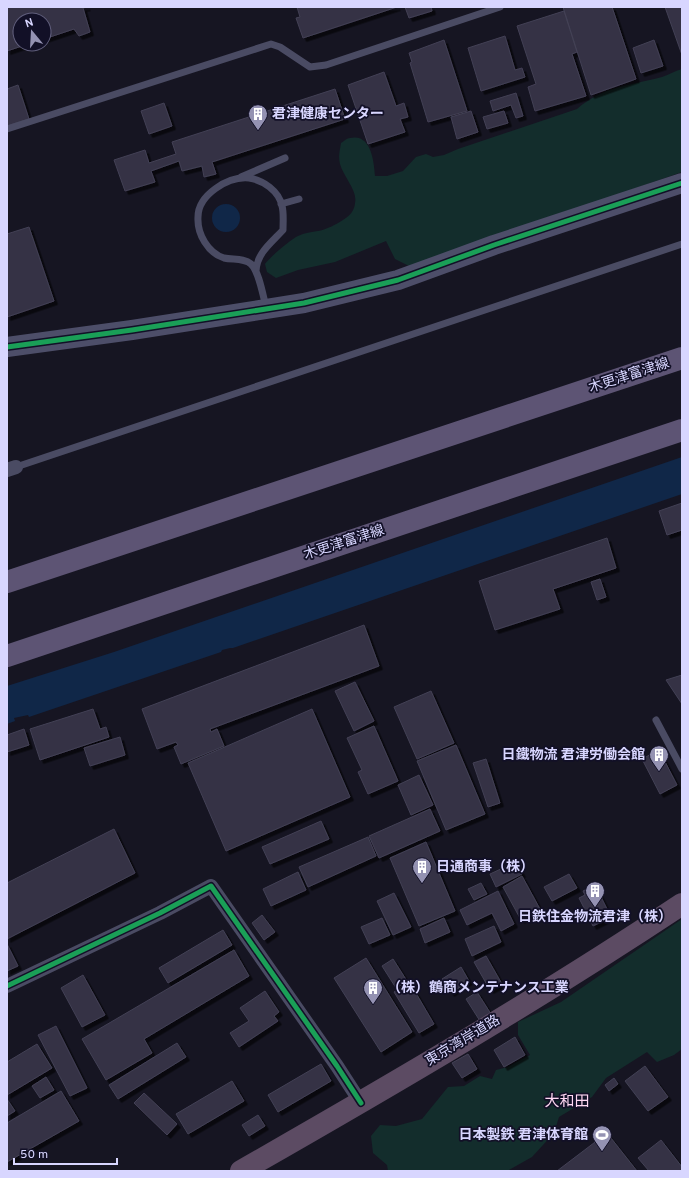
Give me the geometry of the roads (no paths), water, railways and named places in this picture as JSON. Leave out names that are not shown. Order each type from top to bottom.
[{"type":"highway","name":"東京湾岸道路","points":[[241,1171],[361,1103],[614,949],[682,904]]},
{"type":"main road","name":"木更津富津線","points":[[7,582],[682,358]]},
{"type":"main road","name":"木更津富津線","points":[[7,656],[682,430]]},
{"type":"street","points":[[7,347],[132,330],[304,303],[398,280],[494,245],[682,183]]},
{"type":"street","points":[[7,986],[160,913],[211,886],[361,1103]]},
{"type":"lane","points":[[7,129],[271,44],[280,47],[310,67],[326,65],[500,7]]},
{"type":"lane","points":[[256,271],[251,264],[244,260],[224,258],[213,253],[205,243],[199,230],[198,216],[202,201],[211,191],[285,158]]},
{"type":"lane","points":[[236,180],[248,178],[261,182],[271,188],[281,204],[284,220],[283,230],[266,247],[256,264],[256,271],[267,309]]},
{"type":"lane","points":[[281,204],[299,199]]},
{"type":"lane","points":[[11,469],[682,244]]},
{"type":"lane","points":[[656,720],[682,769]]},
{"type":"water","points":[[226,204],[236,208],[240,218],[236,228],[226,232],[216,228],[212,218],[216,208]]},
{"type":"water","points":[[682,457],[682,494],[29,717],[28,715],[14,718],[15,721],[7,724],[7,686],[114,652]]},
{"type":"place","name":"君津健康センター","points":[[258,131]]},
{"type":"place","name":"日鐵物流 君津労働会館","points":[[659,772]]},
{"type":"place","name":"日通商事（株）","points":[[422,884]]},
{"type":"place","name":"日鉄住金物流君津（株）","points":[[595,908]]},
{"type":"place","name":"（株）鶴商メンテナンス工業","points":[[373,1005]]},
{"type":"place","name":"日本製鉄 君津体育館","points":[[602,1152]]},
{"type":"district","name":"大和田","points":[[567,1102]]}]
